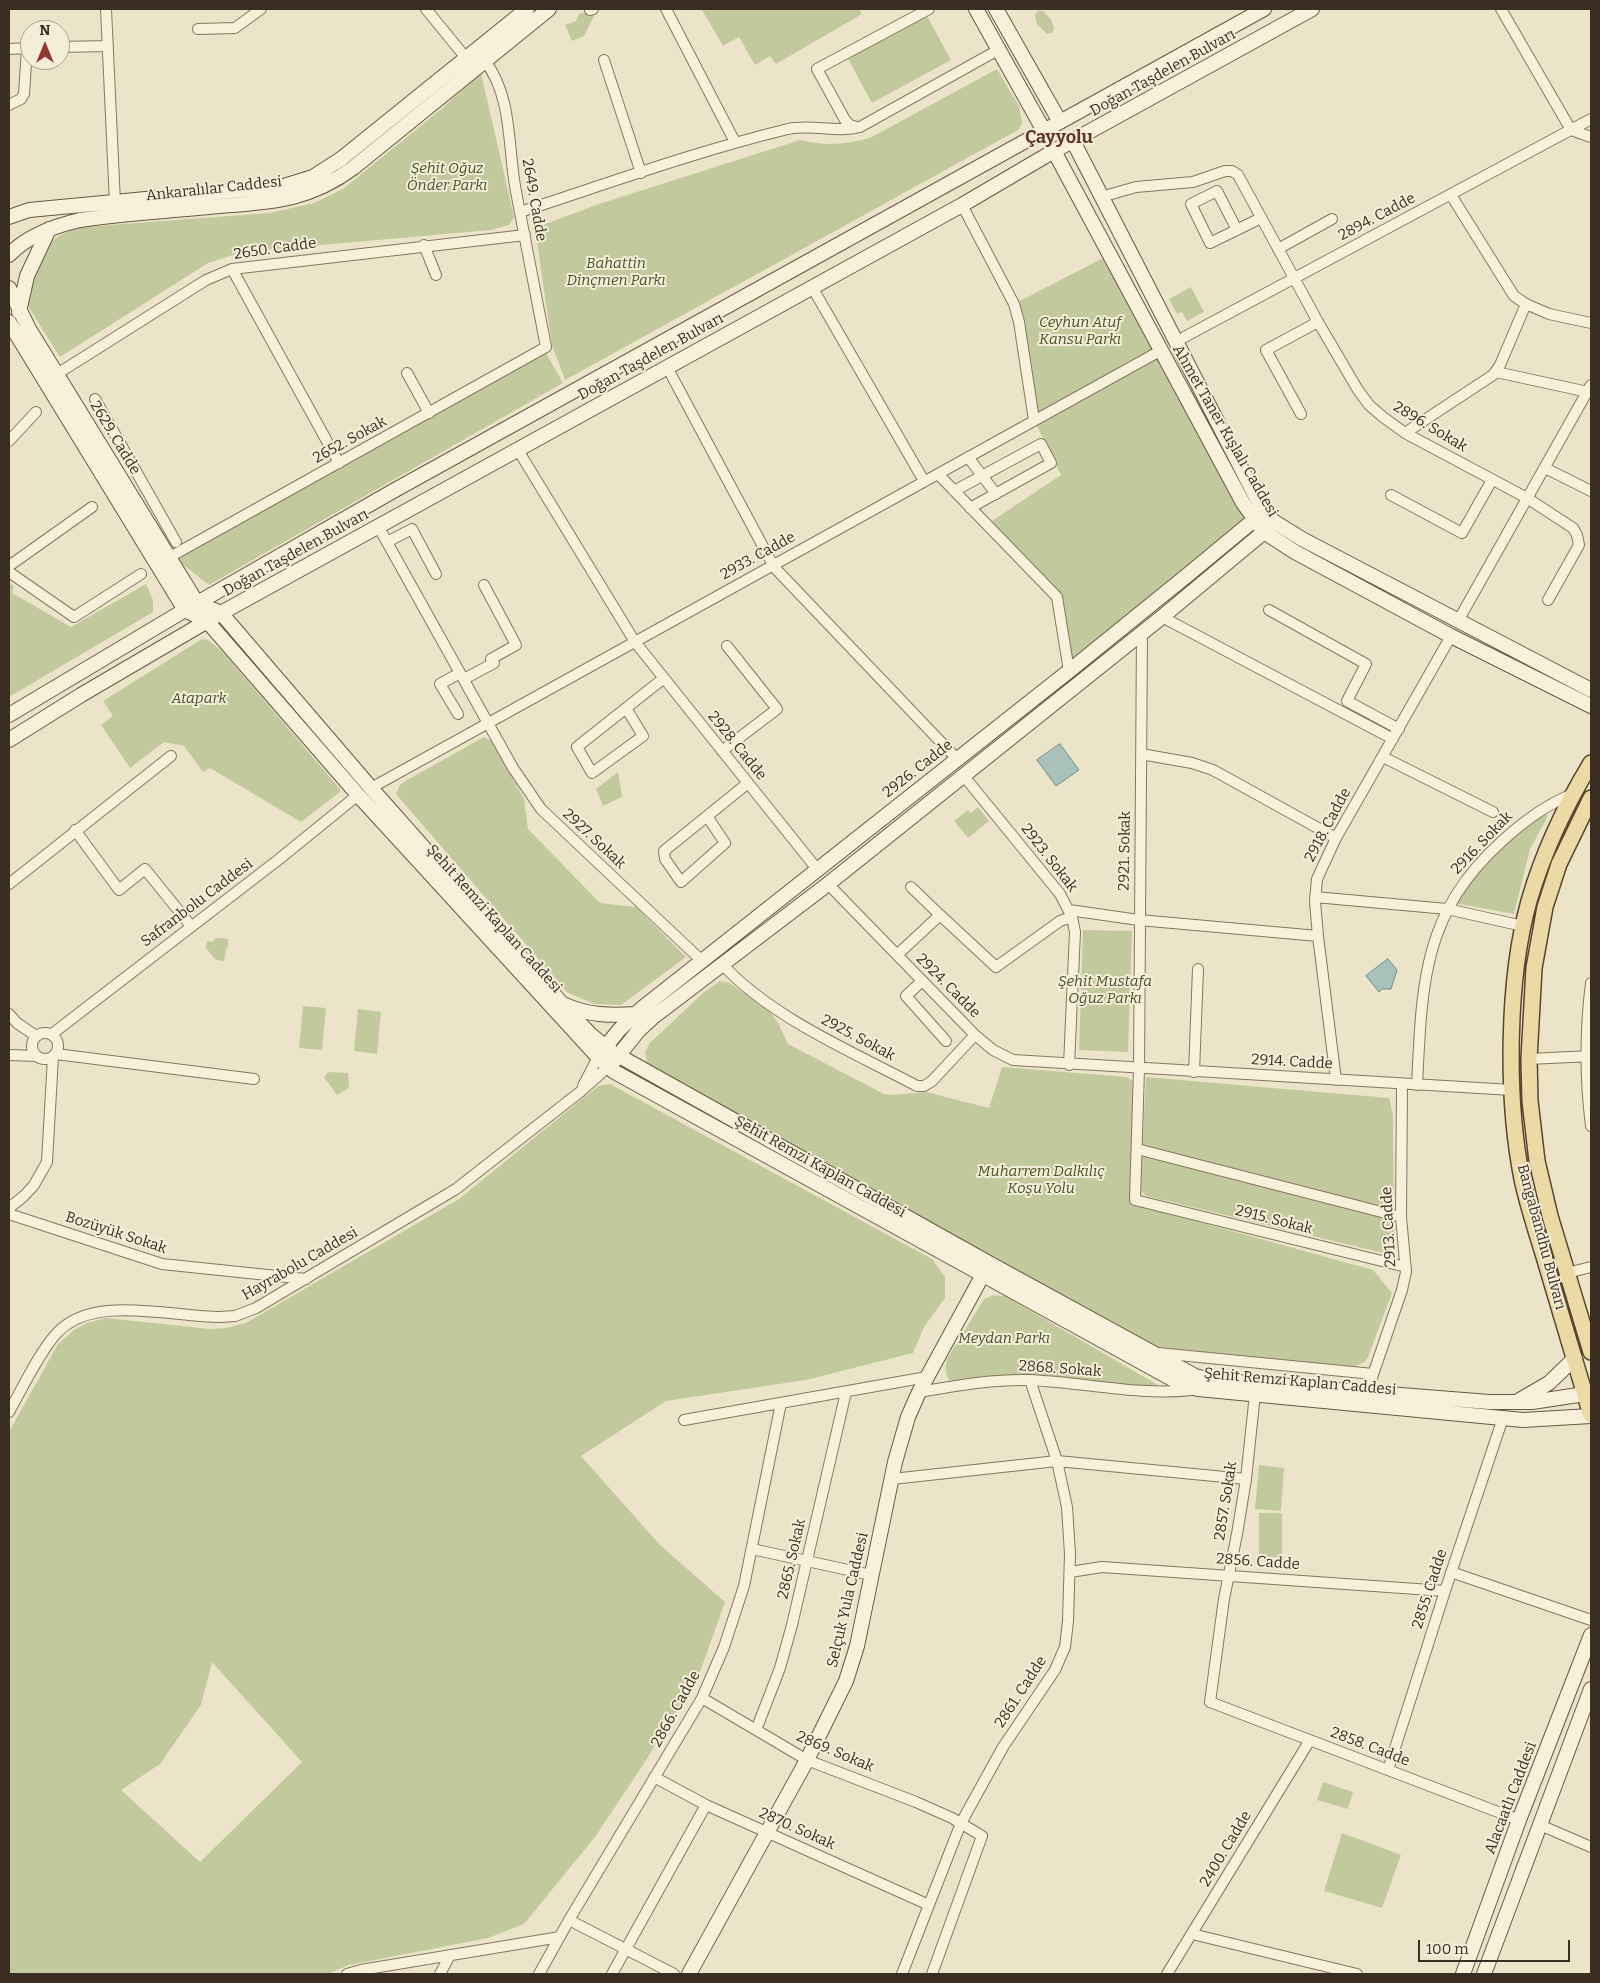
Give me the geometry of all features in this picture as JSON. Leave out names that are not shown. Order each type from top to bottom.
[{"type":"main road","name":"Ankaralılar Caddesi","points":[[9,217],[28,210],[284,186],[313,177],[341,159],[527,9]]},
{"type":"main road","name":"Ankaralılar Caddesi","points":[[9,255],[19,245],[49,229],[80,220],[267,202],[291,198],[328,185],[353,168],[549,9]]},
{"type":"main road","points":[[976,9],[1044,131]]},
{"type":"main road","points":[[996,9],[1060,122]]},
{"type":"main road","name":"Doğan Taşdelen Bulvarı","points":[[9,715],[191,607],[395,490],[1264,9]]},
{"type":"main road","name":"Doğan Taşdelen Bulvarı","points":[[9,740],[81,695],[221,613],[962,205],[1054,151],[1312,9]]},
{"type":"main road","points":[[998,50],[1015,41]]},
{"type":"main road","name":"Ahmet Taner Kışlalı Caddesi","points":[[1072,141],[1177,341],[1258,514],[1264,532],[1295,552],[1451,636],[1591,706]]},
{"type":"main road","name":"Ahmet Taner Kışlalı Caddesi","points":[[1054,151],[1160,351],[1258,514],[1302,539],[1591,690]]},
{"type":"main road","points":[[9,211],[28,210]]},
{"type":"main road","points":[[19,312],[27,276],[49,229]]},
{"type":"main road","name":"2629. Cadde","points":[[9,288],[19,312],[168,558],[191,607]]},
{"type":"main road","name":"2629. Cadde","points":[[9,322],[191,607]]},
{"type":"main road","points":[[1160,351],[1177,341]]},
{"type":"main road","name":"2926. Cadde","points":[[601,1052],[635,1014],[1069,671],[1258,514]]},
{"type":"main road","points":[[608,1068],[639,1030],[652,1018],[828,884],[1162,617],[1264,532],[1273,521]]},
{"type":"main road","points":[[191,607],[221,613]]},
{"type":"main road","points":[[191,607],[207,621]]},
{"type":"main road","name":"Şehit Remzi Kaplan Caddesi","points":[[221,613],[371,788],[581,1024],[601,1052],[608,1068],[986,1269],[1203,1379],[1514,1403],[1554,1400],[1588,1393]]},
{"type":"main road","name":"Şehit Remzi Kaplan Caddesi","points":[[207,621],[358,795],[601,1052],[619,1056],[986,1269],[1176,1382],[1198,1390],[1503,1418],[1542,1420],[1591,1416]]},
{"type":"main road","points":[[1451,636],[1458,621]]},
{"type":"main road","name":"Bangabandhu Bulvarı","points":[[1591,763],[1573,794],[1538,873],[1523,926],[1514,998],[1512,1035],[1512,1090],[1523,1181],[1575,1358],[1588,1393],[1591,1416]]},
{"type":"main road","points":[[358,795],[371,788]]},
{"type":"main road","name":"Bangabandhu Bulvarı","points":[[1591,798],[1559,864],[1545,907],[1534,968],[1529,1059],[1530,1101],[1537,1161],[1548,1207],[1591,1352]]},
{"type":"main road","points":[[817,869],[828,884]]},
{"type":"main road","points":[[563,1004],[594,1014],[635,1014]]},
{"type":"main road","name":"Selçuk Yula Caddesi","points":[[689,1974],[807,1760],[850,1670],[857,1646],[904,1430],[919,1392],[986,1269]]},
{"type":"main road","points":[[1514,1403],[1549,1383],[1575,1358]]},
{"type":"main road","name":"Alacaatlı Caddesi","points":[[1463,1974],[1519,1820],[1591,1635]]},
{"type":"main road","points":[[1484,1974],[1591,1688]]},
{"type":"street","points":[[106,9],[115,203]]},
{"type":"street","points":[[198,29],[235,28],[261,9]]},
{"type":"street","points":[[426,9],[466,58]]},
{"type":"street","points":[[666,9],[735,142]]},
{"type":"street","points":[[857,128],[845,120],[816,69],[929,9]]},
{"type":"street","points":[[1501,9],[1571,130],[1591,137]]},
{"type":"street","points":[[70,48],[108,46]]},
{"type":"street","points":[[520,212],[735,142],[798,128],[857,128],[998,50]]},
{"type":"street","points":[[604,60],[641,173]]},
{"type":"street","name":"2649. Cadde","points":[[485,61],[497,81],[503,103],[524,235],[546,347]]},
{"type":"street","points":[[9,105],[21,99],[24,94],[27,70]]},
{"type":"street","name":"2894. Cadde","points":[[1177,341],[1591,119]]},
{"type":"street","name":"2896. Sokak","points":[[1101,197],[1136,187],[1193,182],[1229,170],[1235,172],[1318,322],[1363,397],[1376,412],[1405,433],[1528,498],[1573,528],[1579,545],[1548,600]]},
{"type":"street","points":[[1237,230],[1217,191],[1191,204],[1210,243],[1237,230],[1261,218]]},
{"type":"street","points":[[1451,195],[1514,296],[1526,304],[1549,314],[1591,323]]},
{"type":"street","points":[[962,205],[1014,304],[1019,322],[1034,420]]},
{"type":"street","points":[[1278,249],[1332,219]]},
{"type":"street","name":"2650. Cadde","points":[[57,374],[206,280],[232,269],[524,235]]},
{"type":"street","points":[[424,246],[436,275]]},
{"type":"street","points":[[232,269],[339,463]]},
{"type":"street","points":[[812,287],[924,481]]},
{"type":"street","points":[[1405,433],[1487,380],[1496,372],[1526,304]]},
{"type":"street","points":[[1301,414],[1266,350],[1318,322]]},
{"type":"street","name":"2652. Sokak","points":[[168,558],[546,347]]},
{"type":"street","name":"2933. Cadde","points":[[371,788],[1160,351]]},
{"type":"street","points":[[666,367],[773,565],[957,759]]},
{"type":"street","points":[[1458,621],[1589,388],[1496,372]]},
{"type":"street","points":[[407,373],[429,413]]},
{"type":"street","points":[[95,399],[176,542]]},
{"type":"street","points":[[9,441],[36,412]]},
{"type":"street","points":[[954,491],[1041,444],[1051,463],[970,508]]},
{"type":"street","name":"2928. Cadde","points":[[518,450],[635,642],[817,869]]},
{"type":"street","points":[[968,457],[996,494]]},
{"type":"street","points":[[114,469],[129,460]]},
{"type":"street","points":[[1545,468],[1591,491]]},
{"type":"street","points":[[938,474],[1057,597],[1069,671]]},
{"type":"street","points":[[1391,496],[1462,533],[1492,480]]},
{"type":"street","points":[[9,566],[92,507]]},
{"type":"street","name":"2927. Sokak","points":[[378,526],[520,779],[541,809],[701,960]]},
{"type":"street","points":[[387,542],[412,529],[436,574]]},
{"type":"street","points":[[9,572],[74,617],[141,574]]},
{"type":"street","points":[[458,714],[440,684],[494,663],[491,659],[516,645],[484,586]]},
{"type":"street","points":[[1269,610],[1366,664],[1347,701],[1399,729]]},
{"type":"street","points":[[1162,617],[1393,740]]},
{"type":"street","name":"2921. Sokak","points":[[1135,1200],[1139,1069],[1142,633]]},
{"type":"street","name":"2918. Cadde","points":[[1336,1080],[1318,936],[1315,897],[1319,873],[1336,838],[1451,636]]},
{"type":"street","points":[[722,751],[778,709],[727,646]]},
{"type":"street","points":[[626,708],[643,736],[592,773],[577,747],[626,708],[664,678]]},
{"type":"street","points":[[1142,754],[1192,763],[1214,770],[1336,838]]},
{"type":"street","points":[[9,884],[171,756]]},
{"type":"street","points":[[1383,757],[1493,812]]},
{"type":"street","name":"2923. Sokak","points":[[963,775],[1060,894],[1071,913],[1075,932],[1069,1065]]},
{"type":"street","points":[[707,816],[725,843],[681,882],[665,858],[664,850],[748,783]]},
{"type":"street","name":"2916. Sokak","points":[[1417,1085],[1423,989],[1428,964],[1447,909],[1458,890],[1472,872],[1506,837],[1542,809],[1573,794]]},
{"type":"street","name":"Safranbolu Caddesi","points":[[52,1034],[278,860],[358,795]]},
{"type":"street","points":[[75,830],[119,890],[145,869],[191,926]]},
{"type":"street","name":"2924. Cadde","points":[[828,884],[975,1035],[992,1050],[1013,1060],[1069,1065]]},
{"type":"street","points":[[911,887],[996,967],[1071,913],[1318,936]]},
{"type":"street","points":[[1315,897],[1447,909],[1523,926]]},
{"type":"street","points":[[897,955],[940,915]]},
{"type":"street","name":"2925. Sokak","points":[[723,964],[746,987],[786,1016],[917,1086],[924,1086],[932,1081],[975,1035]]},
{"type":"street","points":[[1194,1072],[1198,969]]},
{"type":"street","points":[[922,981],[906,996],[946,1041]]},
{"type":"street","points":[[1591,983],[1589,1056],[1591,1126]]},
{"type":"street","points":[[9,1014],[17,1023],[36,1036]]},
{"type":"street","points":[[9,1208],[29,1191],[45,1168],[55,1055],[59,1045],[56,1037],[44,1032],[36,1036],[32,1049],[37,1056]]},
{"type":"street","name":"Hayrabolu Caddesi","points":[[580,1092],[601,1052]]},
{"type":"street","points":[[9,1055],[37,1056],[45,1059],[55,1055],[254,1079]]},
{"type":"street","points":[[1529,1059],[1589,1056]]},
{"type":"street","name":"2914. Cadde","points":[[1069,1065],[1512,1090]]},
{"type":"street","name":"Hayrabolu Caddesi","points":[[9,1412],[49,1343],[60,1329],[76,1318],[92,1312],[112,1310],[213,1317],[236,1316],[263,1304],[456,1189],[608,1068]]},
{"type":"street","name":"2913. Cadde","points":[[1367,1392],[1402,1290],[1406,1267],[1401,1217],[1402,1084]]},
{"type":"street","points":[[1137,1149],[1401,1217]]},
{"type":"street","name":"2915. Sokak","points":[[1135,1200],[1406,1267]]},
{"type":"street","name":"Bozüyük Sokak","points":[[9,1214],[162,1264],[306,1279]]},
{"type":"street","points":[[1568,1273],[1591,1267]]},
{"type":"street","points":[[1154,1353],[1373,1374]]},
{"type":"street","points":[[684,1420],[927,1378]]},
{"type":"street","name":"2868. Sokak","points":[[919,1392],[993,1381],[1030,1380],[1146,1390],[1198,1390]]},
{"type":"street","name":"2861. Cadde","points":[[902,1974],[961,1823],[1003,1747],[1055,1670],[1065,1647],[1070,1572],[1067,1506],[1057,1461],[1030,1380]]},
{"type":"street","name":"2865. Sokak","points":[[756,1730],[780,1668],[792,1625],[846,1392]]},
{"type":"street","name":"2857. Sokak","points":[[1210,1702],[1224,1599],[1246,1479],[1255,1394]]},
{"type":"street","name":"2866. Cadde","points":[[539,1974],[569,1920],[702,1698],[731,1630],[752,1549],[781,1403]]},
{"type":"street","name":"2855. Cadde","points":[[1388,1770],[1451,1572],[1503,1418]]},
{"type":"street","points":[[892,1479],[1057,1461],[1246,1479]]},
{"type":"street","points":[[752,1549],[871,1575]]},
{"type":"street","name":"2856. Cadde","points":[[1070,1572],[1102,1567],[1445,1592]]},
{"type":"street","points":[[1451,1572],[1591,1620]]},
{"type":"street","name":"2869. Sokak","points":[[702,1698],[807,1760],[908,1798],[961,1823],[982,1836],[932,1974]]},
{"type":"street","name":"2858. Cadde","points":[[1210,1702],[1519,1820]]},
{"type":"street","name":"2400. Cadde","points":[[1167,1974],[1310,1740]]},
{"type":"street","name":"2870. Sokak","points":[[654,1777],[706,1805],[929,1905]]},
{"type":"street","points":[[612,1974],[706,1805]]},
{"type":"street","points":[[1540,1825],[1591,1847]]},
{"type":"street","points":[[569,1920],[674,1974]]},
{"type":"street","points":[[1192,1934],[1356,1974]]},
{"type":"street","points":[[347,1974],[361,1970],[560,1937]]},
{"type":"street","points":[[440,1974],[450,1955]]},
{"type":"green space","points":[[859,9],[862,14],[776,64],[770,56],[755,65],[739,37],[723,46],[702,10]]},
{"type":"green space","points":[[588,11],[594,16],[584,36],[572,41],[565,25],[576,21],[579,14]]},
{"type":"green space","points":[[1038,11],[1043,11],[1051,19],[1054,28],[1053,32],[1047,34],[1037,24],[1035,15]]},
{"type":"green space","points":[[927,16],[951,60],[872,103],[847,57]]},
{"type":"green space","name":"Bahattin Dinçmen Parkı","points":[[997,69],[1019,106],[1022,123],[1018,130],[565,380],[552,346],[535,228],[599,204],[800,140],[835,144],[870,138]]},
{"type":"green space","name":"Şehit Oğuz Önder Parkı","points":[[481,73],[514,217],[509,225],[491,230],[242,252],[208,263],[60,357],[26,303],[41,255],[54,239],[83,227],[269,213],[314,203],[343,189],[439,111]]},
{"type":"green space","name":"Ceyhun Atuf Kansu Parkı","points":[[1109,255],[1254,520],[1069,671],[1059,605],[986,525],[1061,475],[1034,420],[1014,304]]},
{"type":"green space","points":[[1191,287],[1204,312],[1187,321],[1182,312],[1177,314],[1169,299]]},
{"type":"green space","points":[[546,353],[563,383],[209,585],[176,559]]},
{"type":"green space","points":[[9,583],[14,586],[12,593],[71,627],[146,584],[153,600],[153,612],[9,697]]},
{"type":"green space","name":"Atapark","points":[[202,639],[208,640],[222,651],[340,789],[340,792],[301,822],[210,768],[203,772],[184,746],[164,742],[130,768],[101,725],[113,716],[103,701]]},
{"type":"green space","points":[[484,737],[492,741],[524,799],[528,829],[600,903],[636,907],[686,957],[621,1005],[594,1004],[567,992],[396,794],[400,785],[407,780]]},
{"type":"green space","points":[[618,772],[622,797],[603,806],[596,789]]},
{"type":"green space","points":[[978,807],[989,821],[968,838],[954,821],[968,810],[971,813]]},
{"type":"green space","points":[[1544,812],[1548,816],[1530,849],[1514,914],[1454,903],[1485,866]]},
{"type":"green space","name":"Şehit Mustafa Oğuz Parkı","points":[[1083,930],[1132,931],[1128,1052],[1079,1050]]},
{"type":"green space","points":[[216,938],[228,939],[224,961],[216,960],[206,948],[207,941],[212,942]]},
{"type":"green space","name":"Muharrem Dalkılıç Koşu Yolu","points":[[720,981],[730,983],[771,1013],[788,1044],[884,1094],[926,1092],[989,1108],[1002,1067],[1127,1077],[1133,1081],[1131,1203],[1373,1270],[1392,1293],[1368,1357],[1365,1362],[1353,1367],[1154,1347],[990,1254],[930,1226],[647,1063],[645,1052],[650,1043],[704,992]]},
{"type":"green space","points":[[303,1006],[326,1008],[322,1050],[299,1048]]},
{"type":"green space","points":[[358,1009],[381,1012],[377,1054],[354,1051]]},
{"type":"green space","points":[[328,1072],[348,1073],[349,1088],[337,1095],[324,1077]]},
{"type":"green space","points":[[1146,1077],[1389,1098],[1393,1115],[1394,1243],[1392,1247],[1389,1251],[1383,1253],[1146,1196],[1140,1189]]},
{"type":"green space","points":[[610,1084],[932,1259],[945,1277],[945,1298],[924,1327],[913,1353],[806,1380],[666,1401],[581,1456],[660,1545],[725,1602],[700,1672],[643,1765],[595,1837],[524,1924],[488,1938],[349,1965],[327,1974],[9,1974],[9,1432],[58,1344],[74,1330],[87,1323],[106,1318],[209,1329],[226,1328],[246,1323],[459,1199],[598,1086]],"holes":[[[212,1662],[302,1762],[200,1862],[121,1790],[160,1764],[201,1705]]]},
{"type":"green space","name":"Meydan Parkı","points":[[994,1295],[1005,1296],[1163,1388],[1068,1380],[954,1385],[946,1374],[947,1359],[984,1299]]},
{"type":"green space","points":[[1259,1465],[1284,1468],[1281,1511],[1255,1509]]},
{"type":"green space","points":[[1259,1513],[1282,1513],[1282,1557],[1259,1557]]},
{"type":"green space","points":[[1323,1782],[1353,1792],[1348,1809],[1317,1800]]},
{"type":"green space","points":[[1342,1833],[1401,1855],[1382,1908],[1324,1891]]},
{"type":"water","points":[[1060,744],[1079,770],[1056,786],[1037,760]]},
{"type":"water","points":[[1388,959],[1397,970],[1391,989],[1382,989],[1379,992],[1366,976]]},
{"type":"district","name":"Çayyolu","points":[[1059,138]]}]
